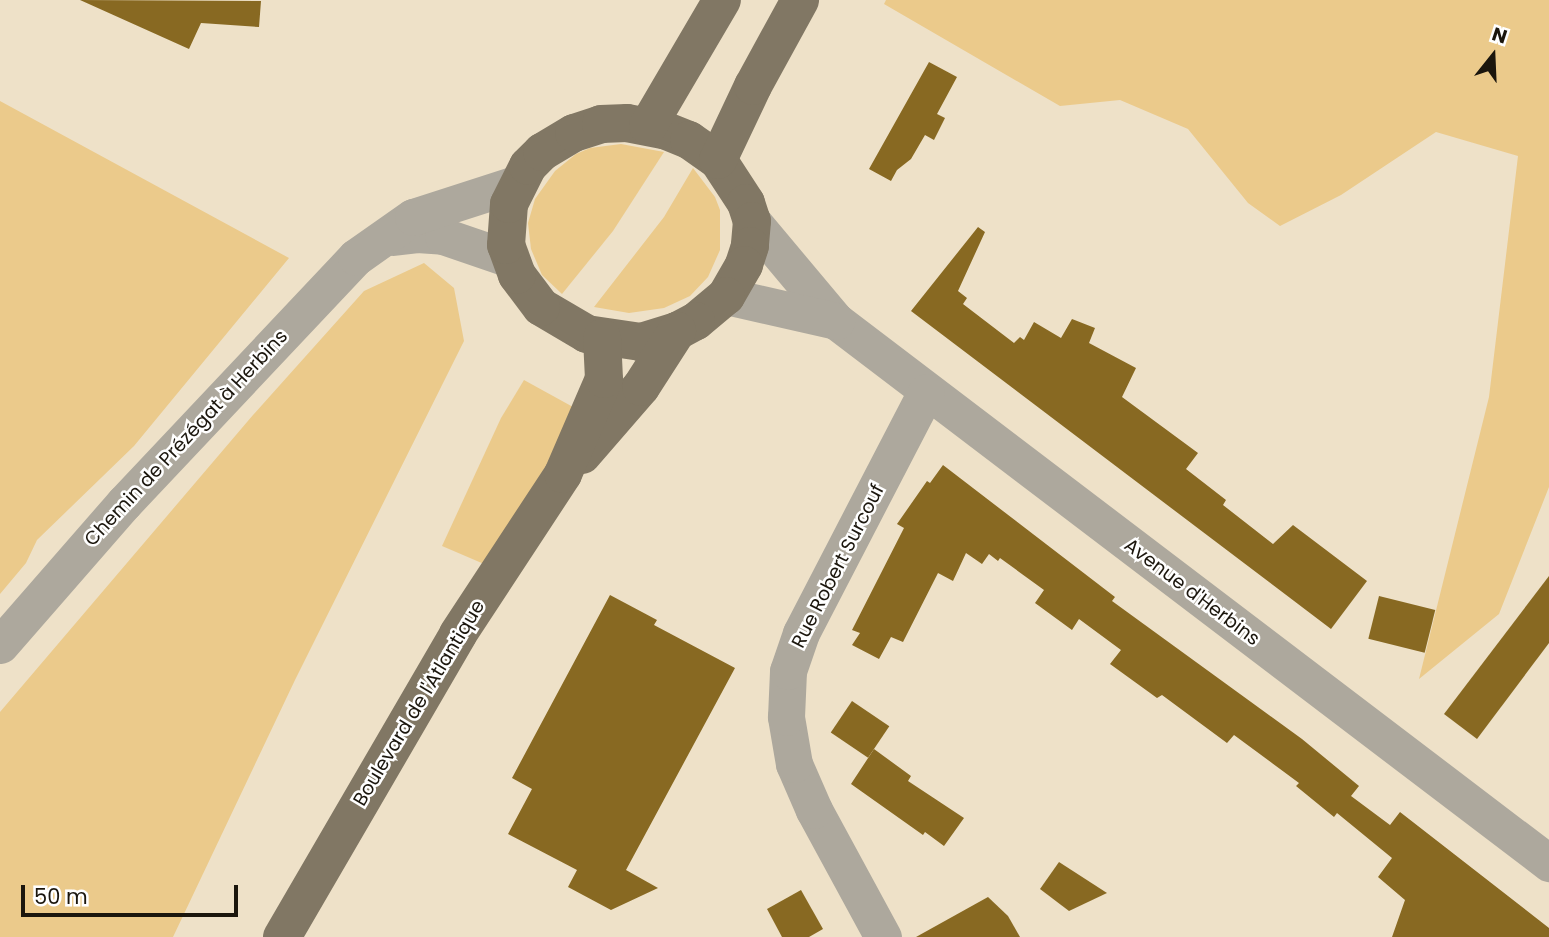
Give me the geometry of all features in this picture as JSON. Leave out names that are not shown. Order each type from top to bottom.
[{"type":"main road","points":[[648,126],[722,0]]},
{"type":"main road","points":[[718,160],[753,86],[800,0]]},
{"type":"main road","points":[[601,124],[648,126],[689,140],[718,160],[746,203],[752,221],[750,246],[744,265],[726,296],[696,321],[677,331],[641,342],[602,338],[571,327],[541,307],[526,290],[510,259],[505,225],[519,183],[542,152],[574,133],[601,124]]},
{"type":"main road","name":"Boulevard de l'Atlantique","points":[[282,937],[445,655],[563,474],[641,387],[677,331]]},
{"type":"main road","name":"Boulevard de l'Atlantique","points":[[563,474],[604,379],[602,338]]},
{"type":"street","name":"Chemin de Prézégat à Herbins","points":[[0,645],[124,503],[356,257],[413,217],[519,183]]},
{"type":"street","name":"Avenue d'Herbins","points":[[752,221],[836,321],[1549,863]]},
{"type":"street","name":"Chemin de Prézégat à Herbins","points":[[381,239],[417,234],[443,236],[510,259]]},
{"type":"street","name":"Avenue d'Herbins","points":[[726,296],[836,321]]},
{"type":"street","name":"Rue Robert Surcouf","points":[[883,937],[801,784],[794,764],[786,717],[788,671],[801,633],[926,392]]},
{"type":"shaded area","points":[[886,0],[1549,0],[1549,487],[1499,614],[1419,679],[1489,397],[1518,156],[1436,132],[1341,195],[1280,226],[1248,203],[1188,129],[1120,100],[1060,106],[884,4]]},
{"type":"shaded area","points":[[0,101],[289,258],[134,446],[37,540],[26,563],[0,594]]},
{"type":"shaded area","points":[[621,144],[664,152],[613,231],[562,294],[542,275],[531,249],[528,223],[535,199],[555,171],[576,154],[590,148]]},
{"type":"shaded area","points":[[693,168],[715,197],[720,210],[720,250],[708,277],[690,296],[664,308],[629,313],[594,307],[664,217]]},
{"type":"shaded area","points":[[424,263],[454,288],[464,341],[295,680],[173,937],[0,937],[0,712],[253,415],[364,291]]},
{"type":"shaded area","points":[[524,380],[573,407],[548,463],[484,564],[442,546],[501,418]]},
{"type":"building","points":[[80,0],[261,1],[259,27],[201,23],[189,49]]},
{"type":"building","points":[[929,62],[957,77],[937,114],[945,118],[934,140],[925,135],[911,159],[897,170],[891,181],[869,169]]},
{"type":"building","points":[[978,227],[985,232],[958,291],[967,298],[963,304],[1014,343],[1020,337],[1024,340],[1034,322],[1061,338],[1072,319],[1095,328],[1089,343],[1136,368],[1122,397],[1198,453],[1186,469],[1226,500],[1223,505],[1273,544],[1293,525],[1367,581],[1331,629],[911,311]]},
{"type":"building","points":[[943,465],[1115,597],[1112,601],[1302,739],[1359,786],[1351,796],[1390,825],[1400,812],[1549,928],[1549,937],[1392,937],[1405,900],[1378,877],[1392,858],[1337,813],[1334,817],[1296,786],[1299,783],[1234,735],[1227,743],[1162,695],[1157,698],[1110,664],[1121,650],[1079,619],[1072,630],[1035,603],[1044,590],[1000,558],[998,561],[989,554],[982,564],[966,553],[953,581],[938,573],[903,642],[891,637],[879,659],[852,645],[860,633],[852,630],[904,528],[897,524],[927,481],[930,483]]},
{"type":"building","points":[[1549,576],[1549,643],[1477,739],[1444,714]]},
{"type":"building","points":[[610,595],[657,620],[654,625],[735,668],[626,870],[658,888],[611,910],[568,887],[577,870],[508,834],[532,789],[512,778]]},
{"type":"building","points":[[1379,596],[1435,610],[1425,653],[1368,639]]},
{"type":"building","points":[[852,701],[889,726],[868,758],[831,733]]},
{"type":"building","points":[[874,749],[911,776],[908,781],[964,818],[944,846],[925,832],[923,835],[851,784]]},
{"type":"building","points":[[1059,862],[1107,893],[1069,911],[1040,889]]},
{"type":"building","points":[[801,890],[823,929],[809,937],[782,937],[767,909]]},
{"type":"building","points":[[988,897],[1008,916],[1020,937],[916,937]]}]
